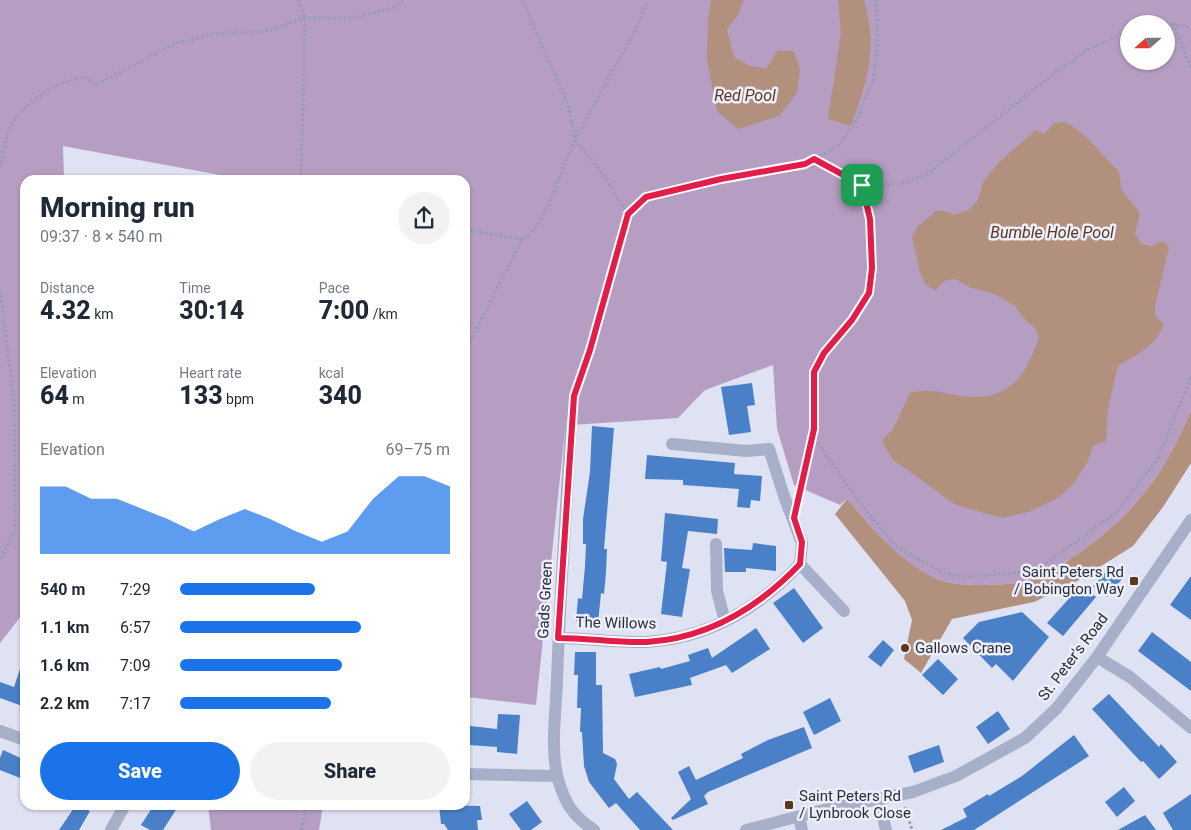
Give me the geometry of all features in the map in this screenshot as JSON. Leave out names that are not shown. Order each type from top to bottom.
[{"type":"street","name":"Gads Green","points":[[571,425],[558,638],[555,746],[557,776],[567,804],[578,819],[594,830]]},
{"type":"street","points":[[672,444],[746,451],[769,449],[784,496],[802,542],[800,564],[844,611]]},
{"type":"street","name":"St. Peter's Road","points":[[746,830],[823,810],[878,800],[956,776],[1024,738],[1057,708],[1096,657],[1191,520]]},
{"type":"street","points":[[716,544],[717,591],[726,621]]},
{"type":"street","name":"The Willows","points":[[558,638],[646,642],[672,639],[705,631],[767,597],[800,564]]},
{"type":"street","points":[[1096,657],[1130,677],[1191,728]]},
{"type":"street","points":[[0,731],[20,738]]},
{"type":"street","points":[[470,774],[557,776]]},
{"type":"street","points":[[878,800],[886,830]]},
{"type":"street","points":[[111,830],[122,810]]},
{"type":"street","points":[[799,816],[802,830]]},
{"type":"path","points":[[298,0],[305,18],[301,175]]},
{"type":"path","points":[[0,168],[12,123],[38,98],[70,80],[85,77],[95,85],[174,44],[219,34],[263,32],[305,18],[351,18],[393,8],[405,0]]},
{"type":"path","points":[[522,0],[568,107],[575,139],[602,173],[628,214]]},
{"type":"path","points":[[470,341],[522,239],[531,234],[545,213],[575,139],[634,32],[648,0]]},
{"type":"path","points":[[571,425],[574,396],[590,350],[628,214],[646,197],[721,179],[805,164],[838,146],[855,124],[873,80],[878,37],[876,0]]},
{"type":"path","points":[[1175,24],[1191,27]]},
{"type":"path","points":[[1175,27],[1191,69]]},
{"type":"path","points":[[814,159],[866,187],[900,184],[929,173],[1089,49],[1120,35]]},
{"type":"path","points":[[794,518],[812,434],[814,372],[824,353],[852,320],[869,293],[872,268],[870,219],[862,185]]},
{"type":"path","points":[[470,231],[522,239]]},
{"type":"path","points":[[0,290],[14,402],[14,528],[0,560]]},
{"type":"path","points":[[812,434],[854,495],[894,545],[943,573],[965,577],[1030,572],[1046,564],[1117,512],[1158,458],[1191,377]]},
{"type":"path","points":[[901,794],[912,830]]},
{"type":"path","points":[[301,830],[306,810]]},
{"type":"shaded area","points":[[0,0],[1191,0],[1191,410],[1170,455],[1157,475],[1128,512],[1111,528],[1062,564],[1037,578],[997,585],[962,584],[937,579],[923,572],[899,555],[847,499],[840,505],[794,485],[777,429],[773,365],[705,390],[678,418],[571,425],[565,430],[536,705],[470,697],[470,175],[220,175],[63,146],[64,175],[20,175],[20,617],[0,643]]},
{"type":"shaded area","points":[[209,810],[322,810],[319,830],[211,830]]},
{"type":"water","name":"Red Pool","points":[[711,0],[744,0],[738,15],[727,29],[734,57],[747,65],[766,69],[777,51],[794,51],[800,70],[797,93],[779,116],[738,129],[717,111],[707,60],[708,20]]},
{"type":"water","points":[[838,0],[864,0],[870,33],[871,49],[866,79],[851,126],[828,119],[841,32]]},
{"type":"water","name":"Bumble Hole Pool","points":[[1065,122],[1087,138],[1119,171],[1121,189],[1140,213],[1135,234],[1142,244],[1152,246],[1162,241],[1169,247],[1155,306],[1155,315],[1163,324],[1157,338],[1152,343],[1118,366],[1108,408],[1106,441],[1093,446],[1087,463],[1074,483],[1058,498],[1031,511],[1003,518],[956,505],[892,459],[882,441],[893,429],[910,393],[935,391],[974,397],[988,396],[1009,387],[1030,360],[1039,337],[1035,328],[1026,321],[1015,306],[997,295],[969,287],[955,279],[944,281],[935,290],[926,285],[920,273],[912,237],[918,226],[936,211],[944,211],[955,215],[970,209],[978,200],[983,182],[999,162],[1036,130],[1044,134],[1054,123]]},
{"type":"water","points":[[1191,410],[1191,463],[1163,507],[1133,546],[1074,583],[1034,602],[952,619],[921,673],[904,659],[912,620],[905,601],[835,514],[847,499],[877,533],[899,554],[923,572],[937,579],[967,585],[997,585],[1031,580],[1062,565],[1111,528],[1128,512],[1170,455]]},
{"type":"building","points":[[752,383],[755,405],[747,406],[751,432],[729,435],[721,387]]},
{"type":"building","points":[[592,426],[614,428],[604,549],[607,549],[606,572],[604,594],[601,593],[598,623],[576,621],[578,598],[582,599],[585,566],[586,544],[583,544],[583,519],[590,472]]},
{"type":"building","points":[[647,455],[735,463],[734,474],[762,476],[760,501],[751,500],[750,508],[737,507],[739,489],[683,485],[683,480],[645,479]]},
{"type":"building","points":[[665,513],[718,519],[717,534],[688,531],[682,568],[690,569],[682,617],[661,614],[667,562],[661,561]]},
{"type":"building","points":[[753,543],[776,546],[776,571],[746,568],[746,572],[725,572],[724,548],[752,550]]},
{"type":"building","points":[[1109,568],[1122,579],[1107,597],[1093,586]]},
{"type":"building","points":[[1191,576],[1191,620],[1170,605]]},
{"type":"building","points":[[1081,585],[1096,597],[1063,636],[1047,623]]},
{"type":"building","points":[[794,588],[823,628],[803,643],[773,603]]},
{"type":"building","points":[[1022,612],[1049,637],[1013,681],[996,664],[992,668],[963,638],[979,622]]},
{"type":"building","points":[[756,628],[770,649],[732,673],[726,665],[690,678],[692,685],[635,697],[629,674],[660,667],[661,669],[690,661],[688,655],[708,648],[712,658]]},
{"type":"building","points":[[1152,632],[1191,662],[1191,691],[1138,651]]},
{"type":"building","points":[[883,640],[894,650],[881,667],[868,657]]},
{"type":"building","points":[[575,652],[596,652],[596,685],[602,685],[603,753],[615,759],[617,764],[614,779],[629,799],[637,792],[673,830],[640,830],[616,803],[609,808],[589,782],[584,766],[582,732],[580,732],[581,708],[577,708],[578,675],[574,675]]},
{"type":"building","points":[[938,659],[958,679],[943,695],[922,675]]},
{"type":"building","points":[[20,669],[20,705],[0,698],[0,682],[14,687]]},
{"type":"building","points":[[1109,694],[1159,747],[1161,744],[1177,762],[1159,779],[1092,709]]},
{"type":"building","points":[[830,698],[841,721],[814,735],[803,712]]},
{"type":"building","points":[[998,711],[1010,729],[988,744],[976,727]]},
{"type":"building","points":[[498,714],[520,715],[517,754],[497,752],[497,747],[470,745],[470,726],[497,729]]},
{"type":"building","points":[[804,727],[812,748],[708,792],[704,796],[708,804],[673,820],[671,818],[691,799],[678,772],[689,766],[696,780],[743,758],[741,754],[768,740]]},
{"type":"building","points":[[1074,735],[1089,756],[974,830],[941,830],[967,817],[963,809],[1022,776]]},
{"type":"building","points":[[939,745],[944,762],[914,773],[908,756]]},
{"type":"building","points":[[3,750],[20,758],[20,778],[0,770],[0,758]]},
{"type":"building","points":[[1124,787],[1135,801],[1117,817],[1105,802]]},
{"type":"building","points":[[1191,794],[1191,830],[1173,830],[1163,813]]},
{"type":"building","points":[[527,801],[542,822],[531,830],[521,830],[509,814]]},
{"type":"building","points":[[470,806],[480,806],[482,820],[477,820],[478,830],[448,830],[444,824],[441,824],[440,810],[470,810]]},
{"type":"building","points":[[73,810],[90,811],[79,830],[59,830]]},
{"type":"building","points":[[151,810],[176,810],[163,830],[150,830],[141,825]]},
{"type":"building","points":[[1145,815],[1156,830],[1118,830]]},
{"type":"place","name":"Saint Peters Rd / Bobington Way","points":[[1134,581]]},
{"type":"place","name":"Gallows Crane","points":[[905,648]]},
{"type":"place","name":"Saint Peters Rd / Lynbrook Close","points":[[789,805]]},
{"type":"route","points":[[814,159],[846,179],[862,185],[870,219],[872,268],[869,293],[852,320],[824,353],[814,372],[814,429],[794,518],[802,542],[800,564],[767,597],[740,614],[705,631],[672,639],[646,642],[558,638],[574,396],[590,350],[628,214],[646,197],[721,179],[805,164],[814,159]]}]
